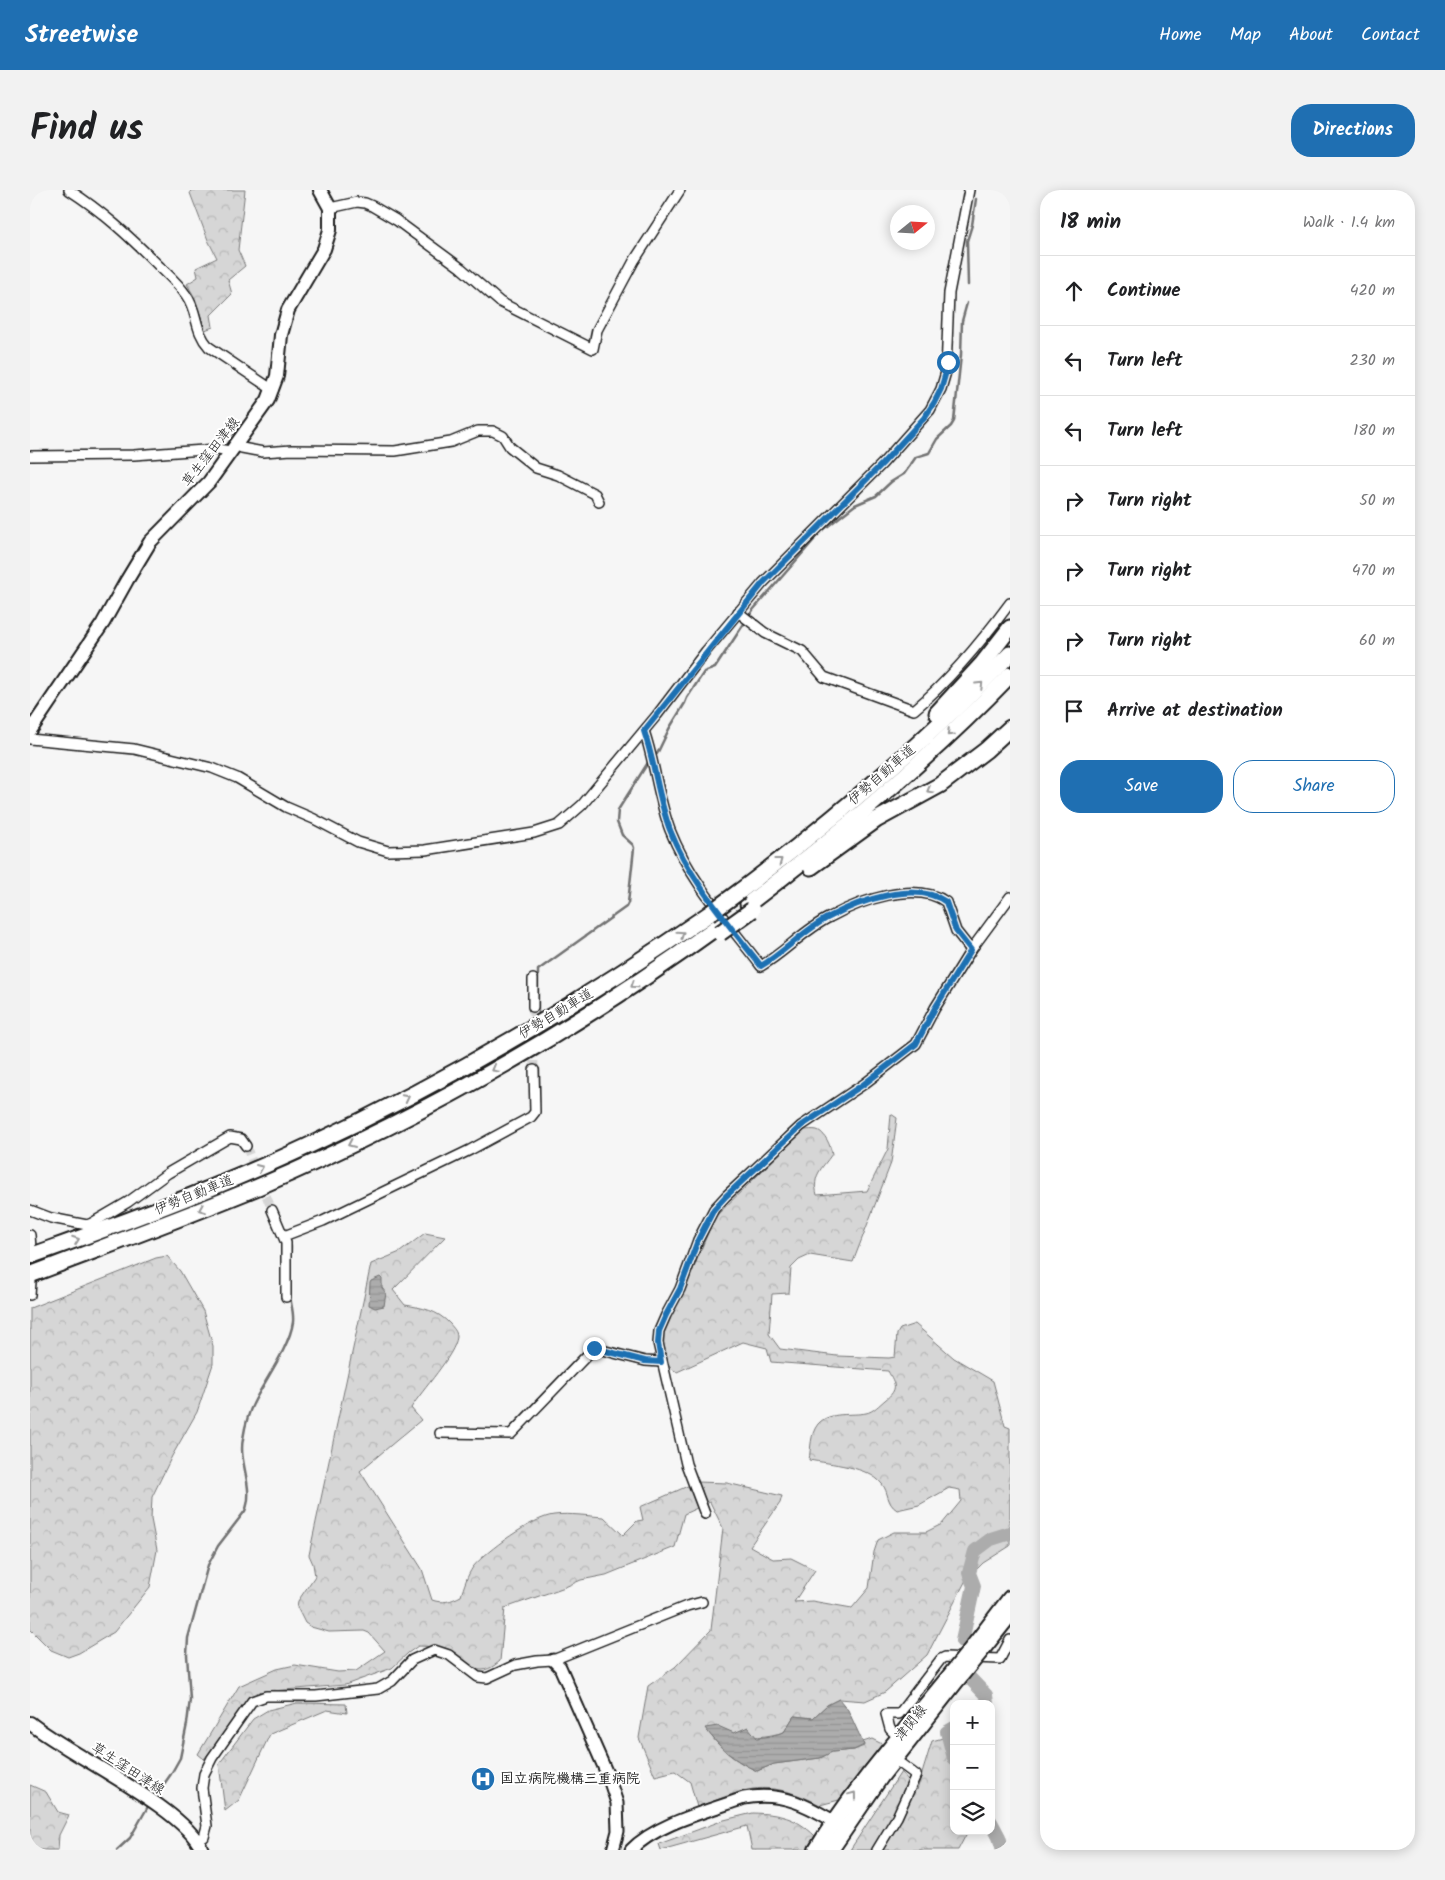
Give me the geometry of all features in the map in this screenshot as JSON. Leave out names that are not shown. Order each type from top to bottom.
[{"type":"highway","points":[[856,797],[948,702],[982,664],[1010,628]]},
{"type":"highway","name":"伊勢自動車道","points":[[30,1278],[259,1186],[375,1133],[532,1049],[663,966],[719,930],[747,902],[791,852],[938,725],[1010,654]]},
{"type":"highway","name":"伊勢自動車道","points":[[31,1252],[128,1222],[308,1146],[445,1078],[530,1030],[649,956],[709,914],[747,902],[798,865],[886,792],[948,736],[1010,675]]},
{"type":"highway","points":[[747,902],[790,881],[876,820],[940,785],[986,750],[1010,728]]},
{"type":"main road","points":[[320,190],[330,208]]},
{"type":"main road","name":"草生窪田津線","points":[[30,730],[103,623],[150,542],[209,482],[257,417],[273,390],[278,368],[281,334],[286,316],[326,242],[331,224],[330,208]]},
{"type":"main road","name":"津関線","points":[[831,1850],[881,1777],[978,1647],[1010,1598]]},
{"type":"main road","name":"津関線","points":[[978,1647],[1010,1615]]},
{"type":"main road","name":"津関線","points":[[816,1850],[834,1821],[868,1775],[957,1674]]},
{"type":"main road","name":"草生窪田津線","points":[[30,1723],[151,1801],[173,1817],[200,1845]]},
{"type":"street","points":[[68,190],[109,218],[176,283],[188,298],[198,329],[209,347],[273,390]]},
{"type":"street","points":[[330,208],[357,202],[372,206],[396,220],[461,268],[500,302],[593,349],[597,330],[634,261],[680,190]]},
{"type":"street","points":[[30,739],[134,749],[212,768],[237,778],[286,807],[358,842],[388,851],[425,850],[534,833],[558,825],[582,804],[785,559],[882,464],[924,418],[934,403],[946,372],[949,293],[969,190]]},
{"type":"street","points":[[30,456],[134,455],[233,448],[262,452],[292,450],[396,451],[451,442],[478,431],[493,431],[503,436],[510,447],[536,468],[558,476],[595,494],[599,502]]},
{"type":"street","points":[[741,614],[765,632],[802,651],[824,677],[914,710],[927,699],[964,659],[1010,603]]},
{"type":"street","points":[[644,731],[654,761],[658,788],[668,822],[684,860],[695,879],[761,966],[830,916],[873,898],[912,893],[931,894],[946,902],[956,931],[971,950]]},
{"type":"street","points":[[705,1514],[686,1464],[658,1343],[659,1331],[680,1289],[698,1240],[714,1209],[801,1126],[864,1084],[916,1044],[935,1008],[971,950],[1010,897]]},
{"type":"street","points":[[533,979],[533,1007]]},
{"type":"street","points":[[284,1236],[323,1221],[470,1150],[532,1117],[535,1112],[534,1070]]},
{"type":"street","points":[[30,1210],[50,1218],[87,1225],[128,1202],[168,1173],[230,1137],[241,1139],[246,1146]]},
{"type":"street","points":[[272,1210],[284,1236],[287,1248],[286,1297]]},
{"type":"street","points":[[30,1236],[31,1252]]},
{"type":"street","points":[[30,1278],[30,1295]]},
{"type":"street","points":[[440,1433],[511,1434],[594,1348],[645,1361],[661,1362]]},
{"type":"street","points":[[200,1845],[207,1826],[202,1788],[204,1774],[212,1758],[252,1701],[266,1696],[316,1696],[378,1690],[392,1681],[412,1660],[434,1650],[449,1654],[478,1677],[487,1678],[516,1665],[553,1660],[687,1606],[702,1602]]},
{"type":"street","points":[[894,1734],[890,1729],[886,1714],[898,1714],[943,1658],[1000,1659],[1010,1640]]},
{"type":"street","points":[[553,1660],[560,1667],[615,1795],[619,1821],[613,1850]]},
{"type":"street","points":[[877,1850],[897,1817],[916,1775],[902,1764]]},
{"type":"street","points":[[631,1850],[642,1840],[659,1830],[744,1798],[753,1797],[775,1797],[797,1802],[846,1829]]},
{"type":"green space","points":[[191,190],[245,190],[238,250],[245,266],[228,280],[232,294],[211,315],[213,327],[205,330],[195,298],[187,284],[198,277],[196,268],[217,258],[190,193]]},
{"type":"green space","points":[[891,1114],[897,1118],[891,1163],[853,1262],[810,1255],[799,1260],[791,1268],[789,1293],[772,1294],[769,1334],[780,1349],[837,1356],[889,1358],[895,1357],[897,1334],[900,1329],[915,1324],[954,1358],[993,1381],[1005,1426],[1010,1428],[1010,1546],[983,1563],[966,1580],[927,1655],[885,1692],[865,1701],[839,1699],[827,1705],[813,1718],[794,1716],[784,1732],[771,1735],[746,1736],[720,1728],[706,1729],[728,1754],[757,1771],[774,1764],[820,1758],[832,1752],[854,1750],[864,1746],[863,1742],[872,1739],[882,1744],[839,1800],[820,1805],[788,1792],[762,1788],[739,1792],[697,1807],[690,1782],[675,1771],[655,1776],[639,1738],[648,1686],[675,1667],[711,1630],[723,1528],[710,1502],[684,1514],[675,1547],[606,1575],[581,1580],[505,1608],[500,1661],[485,1670],[475,1669],[441,1647],[418,1646],[392,1668],[345,1685],[260,1692],[204,1759],[198,1754],[239,1686],[277,1669],[295,1665],[338,1672],[356,1671],[385,1651],[369,1633],[364,1631],[329,1632],[311,1627],[305,1623],[297,1607],[298,1601],[315,1576],[309,1555],[371,1264],[400,1252],[425,1233],[445,1237],[393,1290],[405,1305],[424,1309],[445,1319],[454,1328],[457,1337],[451,1353],[411,1408],[421,1420],[360,1471],[422,1569],[432,1600],[440,1602],[461,1596],[469,1574],[479,1560],[510,1536],[545,1517],[573,1514],[604,1517],[623,1535],[637,1521],[643,1520],[640,1507],[697,1482],[727,1483],[782,1496],[780,1503],[750,1546],[773,1559],[791,1558],[815,1570],[794,1602],[812,1601],[852,1608],[869,1588],[874,1552],[878,1540],[894,1532],[926,1532],[942,1524],[961,1501],[960,1490],[949,1488],[919,1505],[897,1510],[889,1501],[882,1484],[868,1473],[848,1467],[809,1460],[811,1441],[818,1424],[828,1417],[869,1412],[892,1393],[894,1386],[888,1371],[771,1362],[767,1348],[743,1342],[677,1372],[672,1369],[665,1359],[661,1341],[667,1318],[685,1289],[714,1218],[804,1130],[820,1131],[829,1144],[832,1154],[817,1177],[817,1195],[867,1191],[888,1149]]},
{"type":"green space","points":[[167,1256],[180,1271],[203,1311],[213,1346],[213,1364],[197,1412],[172,1456],[152,1497],[151,1519],[157,1550],[150,1587],[114,1632],[79,1653],[68,1657],[51,1650],[30,1629],[30,1308],[156,1258]]},
{"type":"green space","points":[[297,1703],[346,1704],[347,1713],[327,1710],[270,1734],[239,1800],[225,1811],[219,1764],[253,1719],[268,1710]]},
{"type":"green space","points":[[943,1738],[950,1750],[950,1835],[966,1835],[958,1850],[850,1850],[901,1772],[917,1790],[932,1741]]},
{"type":"green space","points":[[30,1785],[46,1792],[58,1812],[69,1815],[59,1835],[58,1850],[30,1850]]},
{"type":"green space","points":[[753,1813],[771,1814],[787,1818],[801,1825],[815,1836],[808,1850],[752,1850],[747,1826],[661,1850],[659,1844],[724,1820]]},
{"type":"shaded area","points":[[380,1277],[382,1279],[382,1288],[386,1293],[384,1306],[375,1308],[369,1305],[370,1283]]},
{"type":"shaded area","points":[[839,1699],[848,1710],[864,1745],[854,1750],[832,1752],[820,1758],[774,1764],[757,1771],[741,1763],[728,1753],[705,1728],[718,1726],[734,1733],[748,1727],[757,1738],[771,1736],[784,1732],[794,1716],[813,1718],[827,1705]]},
{"type":"waterway","points":[[968,285],[967,241],[972,225],[976,199]]},
{"type":"waterway","points":[[823,530],[855,505],[876,496],[891,482],[904,474],[916,457],[929,453],[937,439],[951,426],[954,421],[961,355],[962,321],[967,303]]},
{"type":"waterway","points":[[657,754],[669,729],[704,672],[715,668],[753,610],[814,540]]},
{"type":"waterway","points":[[538,1018],[538,970],[626,907],[628,903],[634,848],[622,835],[617,822],[618,810],[649,761]]},
{"type":"waterway","points":[[539,1069],[539,1102]]},
{"type":"waterway","points":[[505,1136],[529,1123]]},
{"type":"waterway","points":[[290,1237],[290,1278]]},
{"type":"waterway","points":[[155,1797],[180,1758],[190,1699],[187,1655],[188,1638],[208,1565],[218,1546],[245,1511],[248,1502],[242,1448],[245,1429],[252,1406],[282,1352],[291,1331],[293,1312],[290,1296]]},
{"type":"waterway","points":[[962,1641],[974,1586],[969,1573],[975,1551],[991,1539],[1010,1533]]},
{"type":"waterway","points":[[966,1674],[986,1695],[987,1700]]},
{"type":"waterway","points":[[950,1730],[947,1732],[950,1743]]},
{"type":"waterway","points":[[117,1850],[130,1838],[150,1803]]},
{"type":"waterway","points":[[995,1830],[1003,1850]]},
{"type":"tunnel","points":[[533,1007],[534,1070]]},
{"type":"tunnel","points":[[246,1146],[272,1210]]},
{"type":"place","name":"国立病院機構三重病院","points":[[483,1779]]},
{"type":"route","points":[[594,1348],[645,1361],[661,1362],[658,1343],[659,1331],[686,1275],[695,1246],[714,1209],[801,1126],[864,1084],[916,1044],[923,1034],[935,1008],[971,950],[956,931],[946,902],[931,894],[912,893],[873,898],[830,916],[761,966],[695,879],[684,860],[668,822],[658,788],[654,761],[644,731],[706,651],[763,583],[882,464],[924,418],[941,389],[948,362]]}]
